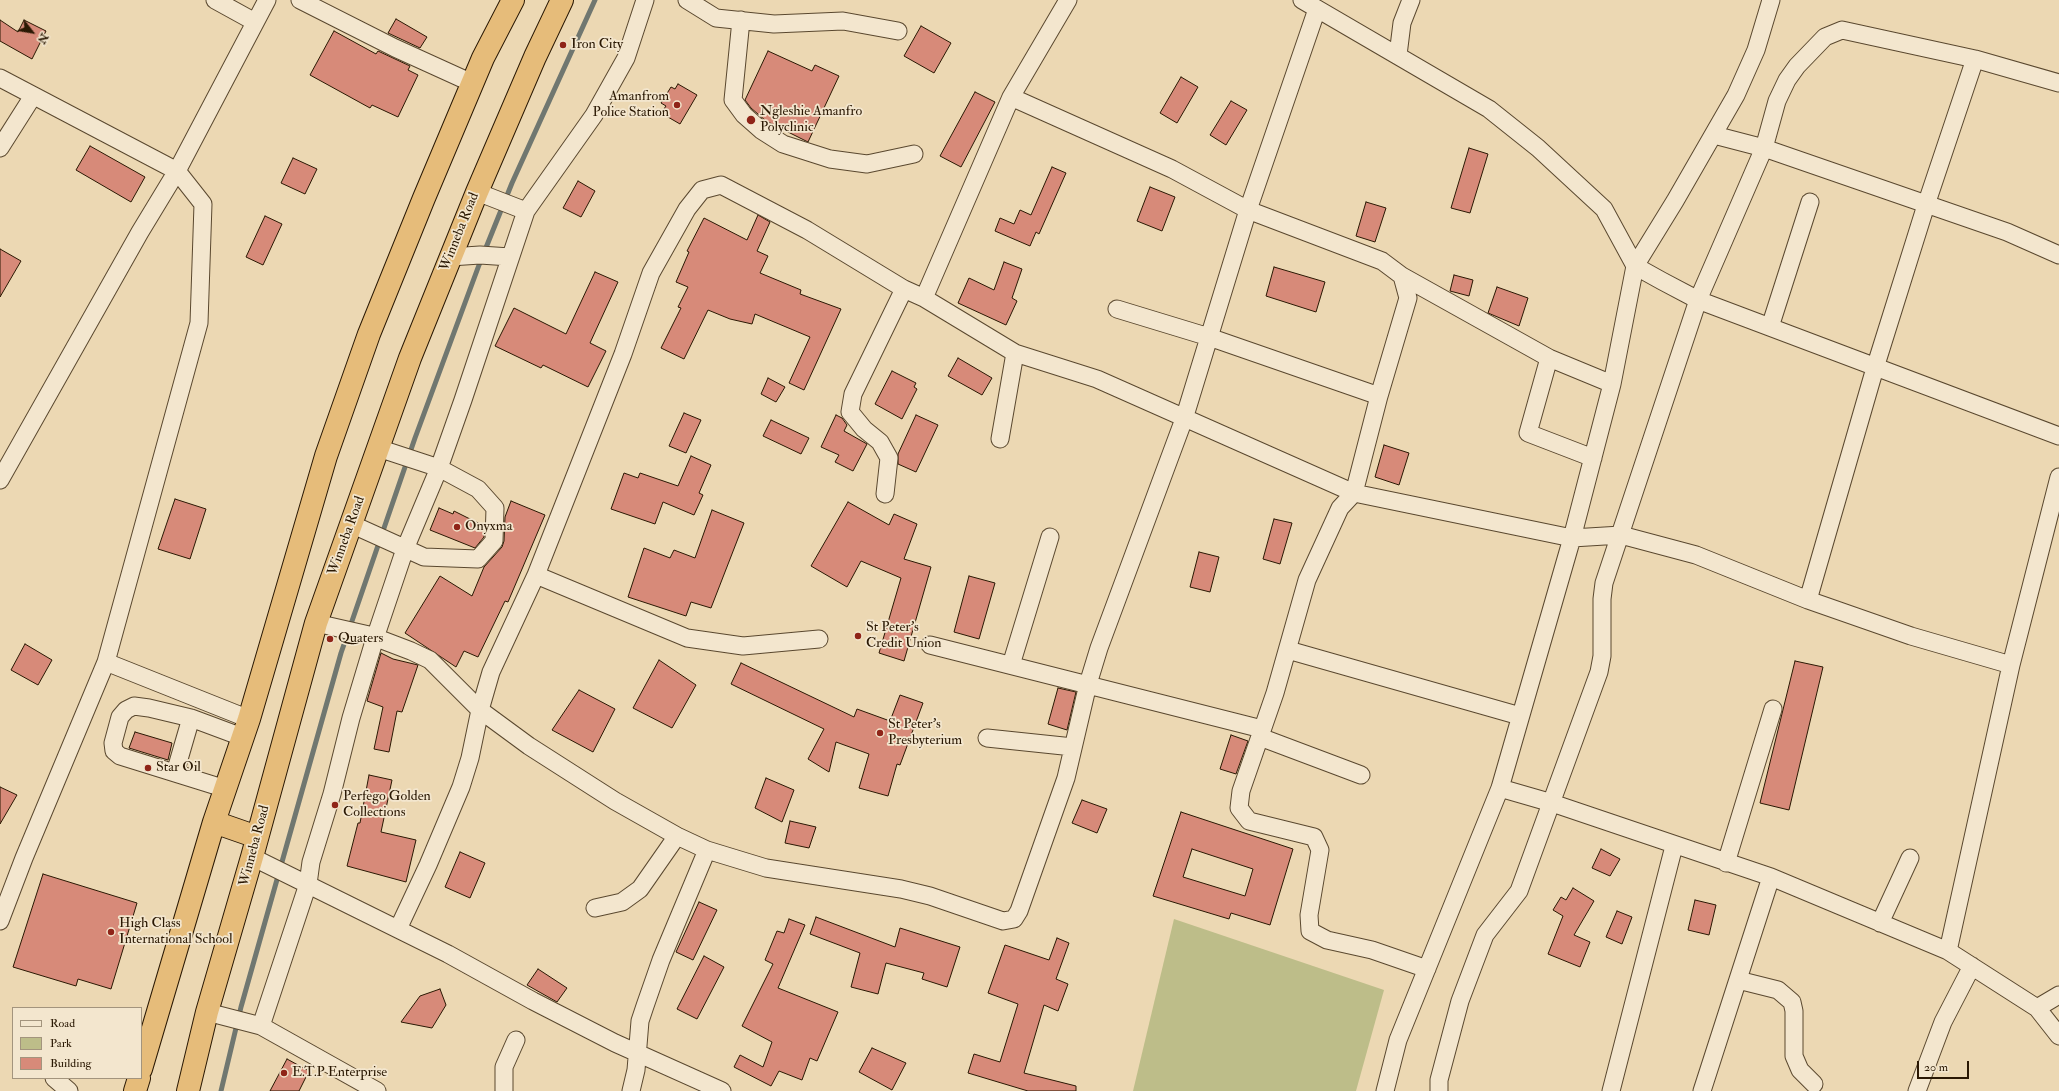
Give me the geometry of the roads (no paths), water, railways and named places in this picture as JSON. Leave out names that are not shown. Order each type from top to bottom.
[{"type":"highway","points":[[142,1060],[144,1042],[245,728],[326,456],[368,334],[472,84],[513,0]]},
{"type":"highway","name":"Winneba Road","points":[[188,1091],[207,1012],[255,847],[316,623],[410,358],[477,192],[535,57],[562,0]]},
{"type":"highway","points":[[214,822],[255,847]]},
{"type":"highway","points":[[135,1091],[139,1079]]},
{"type":"street","points":[[215,0],[255,22]]},
{"type":"street","points":[[0,480],[140,232],[177,172],[267,0]]},
{"type":"street","points":[[300,0],[395,48],[472,84]]},
{"type":"street","points":[[261,1026],[308,884],[311,862],[332,794],[351,718],[375,638],[405,549],[439,468],[526,211],[594,115],[626,58],[645,0]]},
{"type":"street","points":[[687,0],[716,18],[774,24],[843,21],[898,32]]},
{"type":"street","points":[[924,298],[1011,97],[1068,0]]},
{"type":"street","points":[[1398,55],[1402,23],[1411,0]]},
{"type":"street","points":[[1385,1091],[1398,1040],[1500,788],[1572,538],[1593,458],[1612,384],[1635,266],[1714,135],[1736,95],[1756,50],[1771,0]]},
{"type":"street","points":[[316,623],[375,638],[411,651],[430,660],[480,710],[529,746],[564,770],[677,836],[707,850],[766,868],[901,889],[930,896],[1003,921],[1014,919],[1019,911],[1066,778],[1088,684],[1099,648],[1184,419],[1310,4],[1489,109],[1538,148],[1604,209],[1635,266],[1698,300],[1875,368],[2059,436]]},
{"type":"street","points":[[741,20],[733,100],[744,115],[761,130],[783,144],[830,159],[867,164],[914,154]]},
{"type":"street","points":[[1439,1091],[1439,1080],[1460,1001],[1485,935],[1519,891],[1599,672],[1602,656],[1602,600],[1604,583],[1698,300],[1764,148],[1777,101],[1787,80],[1797,66],[1820,42],[1835,31],[1842,30],[1975,59],[2059,83]]},
{"type":"street","points":[[1808,600],[1875,368],[1926,205],[1975,59]]},
{"type":"street","points":[[0,78],[177,172],[203,204],[199,322],[106,662],[24,858],[0,920]]},
{"type":"street","points":[[0,148],[32,96]]},
{"type":"street","points":[[1011,97],[1172,170],[1248,210],[1382,261],[1402,276],[1549,358],[1612,384]]},
{"type":"street","points":[[1714,135],[1764,148],[2006,232],[2059,255]]},
{"type":"street","points":[[398,929],[428,865],[461,787],[491,672],[536,575],[623,354],[651,273],[687,209],[702,190],[721,185],[807,230],[904,289],[924,298],[1015,353],[1098,379],[1184,419],[1354,493],[1572,538],[1621,535],[1696,555],[1808,600],[1911,636],[2010,665]]},
{"type":"street","points":[[477,192],[526,211]]},
{"type":"street","points":[[1770,327],[1810,202]]},
{"type":"street","points":[[450,257],[480,255],[510,257]]},
{"type":"street","points":[[1402,276],[1408,298],[1379,396],[1354,493],[1340,508],[1307,580],[1288,650],[1241,791],[1239,808],[1249,821],[1314,837],[1320,850],[1309,915],[1310,931],[1327,940],[1372,950],[1427,969]]},
{"type":"street","points":[[885,494],[889,458],[880,442],[864,428],[850,412],[853,394],[904,289]]},
{"type":"street","points":[[1117,309],[1209,337],[1379,396]]},
{"type":"street","points":[[1000,439],[1015,353]]},
{"type":"street","points":[[1549,358],[1528,433],[1593,458]]},
{"type":"street","points":[[351,524],[424,557],[478,559],[494,541],[495,508],[478,489],[439,468],[378,448]]},
{"type":"street","points":[[1948,951],[2010,665],[2059,478]]},
{"type":"street","points":[[1011,665],[1050,537]]},
{"type":"street","points":[[536,575],[687,638],[743,646],[819,639]]},
{"type":"street","points":[[930,645],[1088,684],[1261,733],[1361,775]]},
{"type":"street","points":[[1288,650],[1520,716]]},
{"type":"street","points":[[106,662],[245,728]]},
{"type":"street","points":[[226,788],[121,756],[134,706],[245,728]]},
{"type":"street","points":[[1726,863],[1773,709]]},
{"type":"street","points":[[175,773],[191,718]]},
{"type":"street","points":[[987,738],[1073,747]]},
{"type":"street","points":[[1500,788],[1552,803],[1674,846],[1771,877],[1948,951],[2038,1008],[2059,1036]]},
{"type":"street","points":[[596,908],[622,902],[640,889],[677,836]]},
{"type":"street","points":[[1611,1091],[1674,846]]},
{"type":"street","points":[[255,847],[308,884],[448,954],[533,1001],[637,1053],[722,1091]]},
{"type":"street","points":[[631,1091],[640,1021],[661,960],[707,850]]},
{"type":"street","points":[[1880,923],[1910,858]]},
{"type":"street","points":[[1702,1091],[1771,877]]},
{"type":"street","points":[[1917,1091],[1943,1022],[1972,966]]},
{"type":"street","points":[[1738,980],[1778,990],[1792,1002],[1794,1011],[1794,1056],[1800,1070],[1814,1084]]},
{"type":"street","points":[[2038,1008],[2059,995]]},
{"type":"street","points":[[207,1012],[261,1026],[377,1091]]},
{"type":"street","points":[[504,1091],[504,1067],[516,1040]]},
{"type":"street","points":[[55,1079],[69,1091]]},
{"type":"waterway","points":[[221,1091],[241,1007],[341,653],[415,438],[479,265],[512,183],[595,0]]},
{"type":"place","name":"Iron City","points":[[563,45]]},
{"type":"place","name":"Amanfrom Police Station","points":[[677,105]]},
{"type":"place","name":"Ngleshie Amanfro Polyclinic","points":[[751,120]]},
{"type":"place","name":"Onyxma","points":[[457,527]]},
{"type":"place","name":"St Peter's Credit Union","points":[[858,636]]},
{"type":"place","name":"Quaters","points":[[330,639]]},
{"type":"place","name":"St Peter's Presbyterium","points":[[880,733]]},
{"type":"place","name":"Star Oil","points":[[148,768]]},
{"type":"place","name":"Perfego Golden Collections","points":[[335,805]]},
{"type":"place","name":"High Class International School","points":[[111,932]]},
{"type":"place","name":"E.T.P Enterprise","points":[[284,1073]]}]
